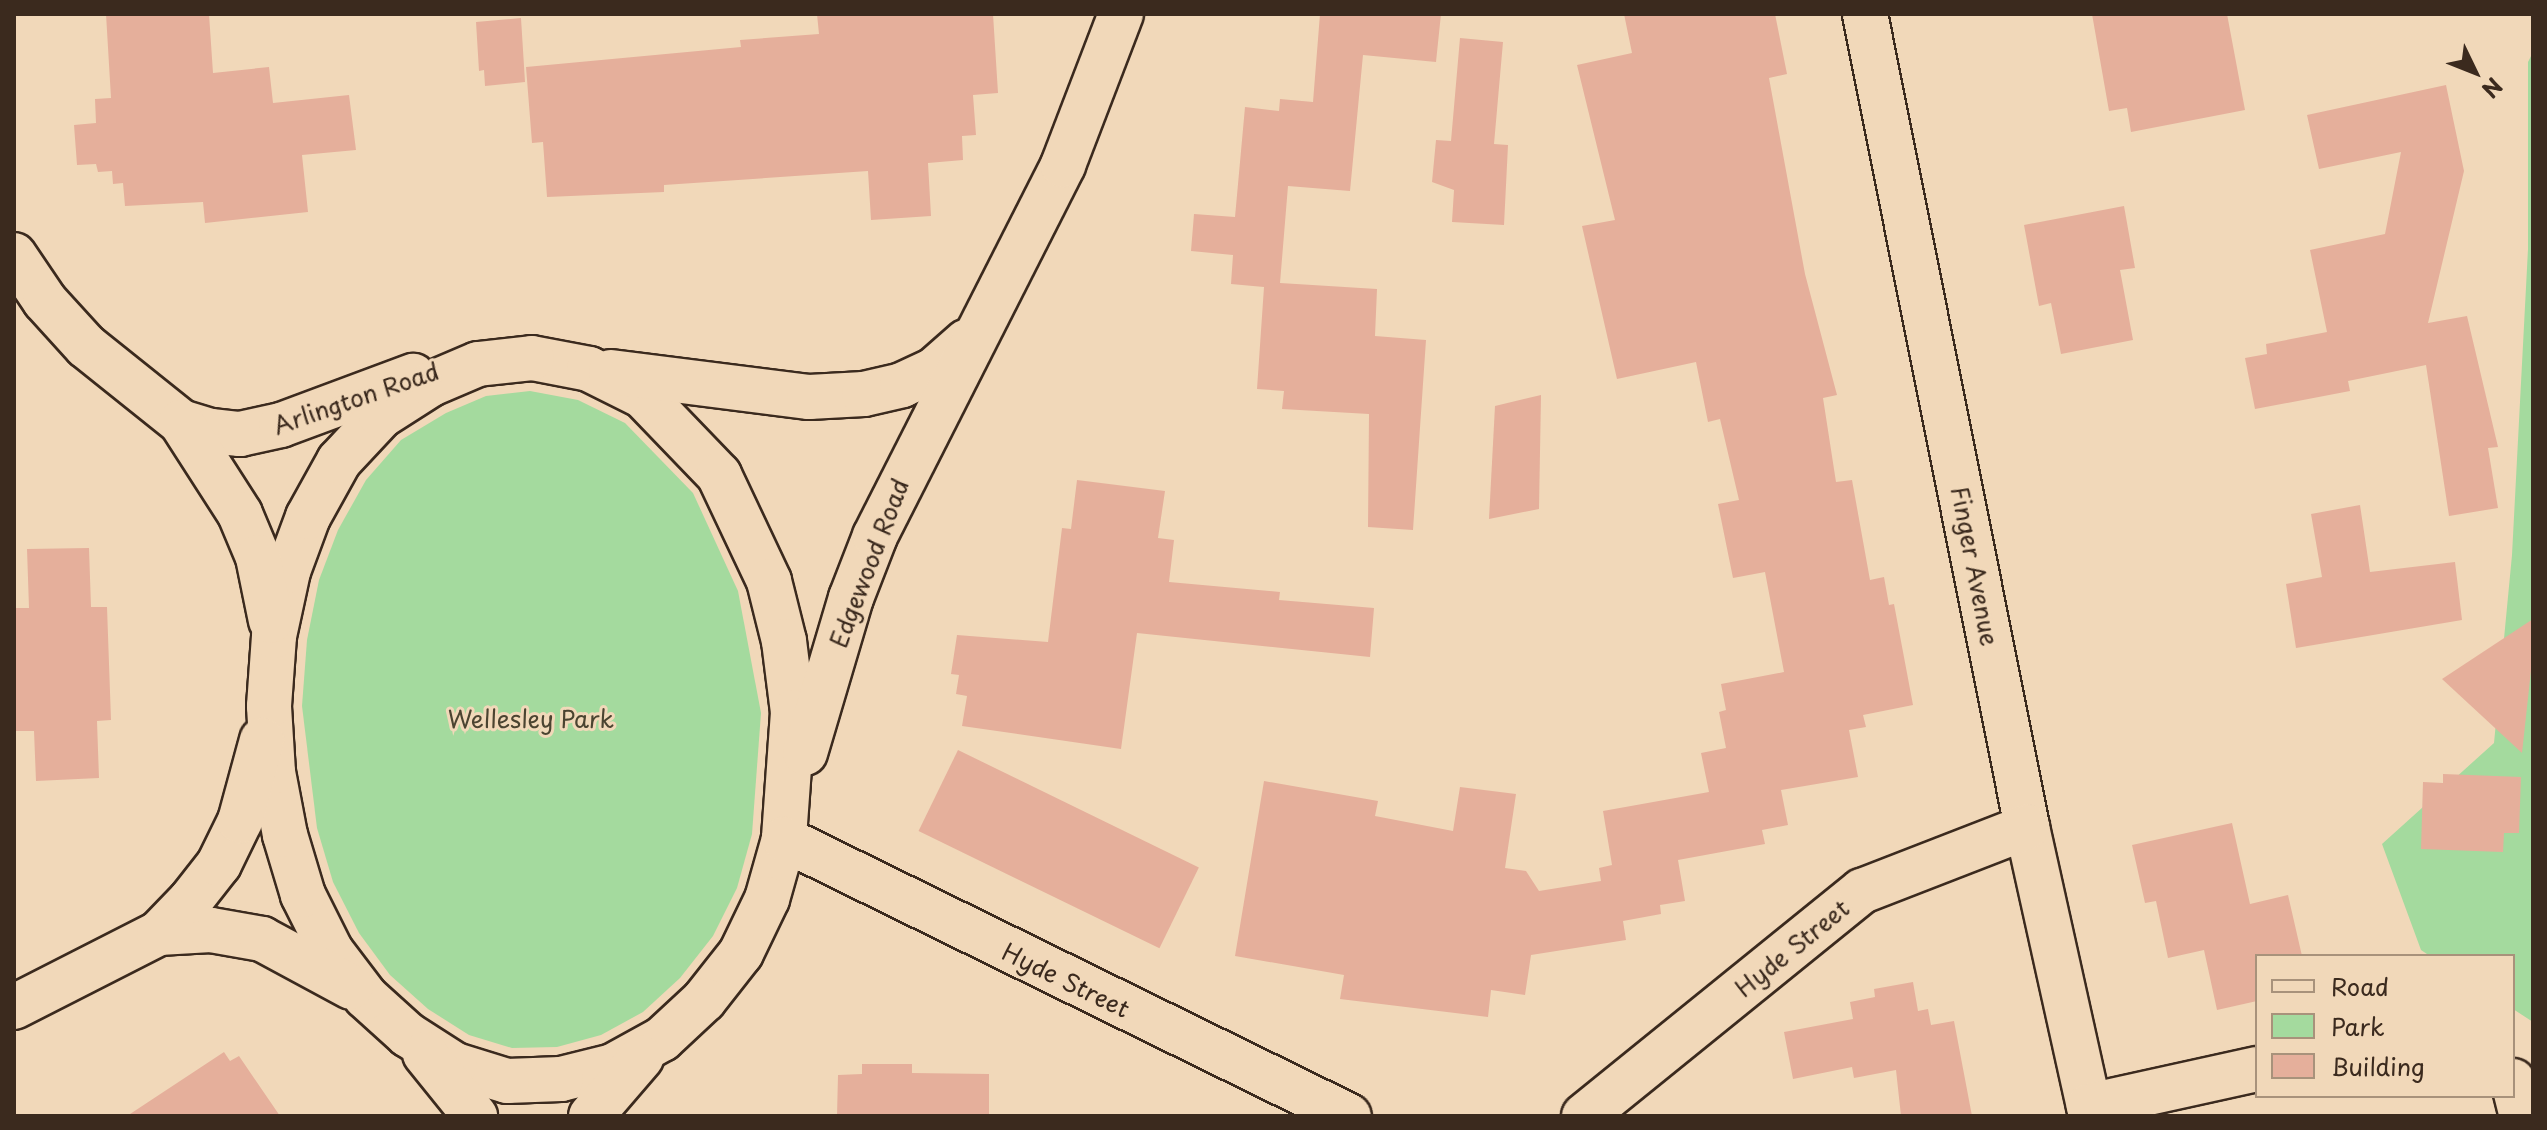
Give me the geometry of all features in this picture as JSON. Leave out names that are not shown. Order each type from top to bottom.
[{"type":"street","name":"Edgewood Road","points":[[784,830],[851,598],[875,536],[1063,165],[1121,14]]},
{"type":"street","name":"Finger Avenue","points":[[1865,14],[2027,827],[2090,1111]]},
{"type":"street","name":"Arlington Road","points":[[14,255],[45,301],[86,346],[181,422],[240,514],[258,557],[274,636]]},
{"type":"street","name":"Edgewood Road","points":[[589,369],[809,397],[864,394],[902,385],[934,370],[985,319]]},
{"type":"street","name":"Arlington Road","points":[[181,422],[240,434],[281,425],[459,364],[532,358]]},
{"type":"street","points":[[475,1116],[408,1035],[366,997],[331,951],[303,895],[273,772],[269,706],[274,636],[293,557],[339,461],[381,416],[431,384],[478,364],[532,358],[589,369],[643,396],[685,433],[719,475],[748,528],[769,581],[786,656],[793,712],[784,830],[767,899],[741,953],[704,1000],[620,1077],[591,1116]]},
{"type":"street","points":[[14,1007],[159,933],[219,864],[240,821],[269,706]]},
{"type":"street","name":"Hyde Street","points":[[1584,1116],[1862,891],[2027,827]]},
{"type":"street","name":"Hyde Street","points":[[784,830],[1349,1116]]},
{"type":"street","points":[[159,933],[211,930],[262,939],[366,997]]},
{"type":"street","points":[[408,1035],[455,1065],[507,1081],[561,1079],[613,1066],[662,1039]]},
{"type":"street","points":[[2090,1111],[2255,1070]]},
{"type":"street","points":[[2515,1089],[2522,1116]]},
{"type":"green space","points":[[2533,52],[2533,1022],[2515,1010],[2515,954],[2427,954],[2421,950],[2382,844],[2494,743],[2512,555],[2528,249],[2528,62]]},
{"type":"green space","name":"Wellesley Park","points":[[530,391],[578,400],[625,423],[693,493],[738,591],[761,713],[752,834],[737,888],[713,936],[680,978],[643,1012],[601,1035],[557,1047],[512,1048],[469,1035],[428,1009],[390,975],[359,933],[333,882],[317,828],[302,706],[307,640],[319,580],[338,530],[366,480],[401,440],[446,413],[486,396]]},
{"type":"building","points":[[106,14],[209,14],[213,73],[269,67],[273,103],[349,95],[356,150],[302,155],[308,212],[205,223],[203,202],[125,206],[123,183],[113,184],[112,171],[98,172],[96,164],[77,165],[74,125],[96,123],[95,99],[111,98]]},
{"type":"building","points":[[817,14],[993,14],[998,93],[973,95],[976,135],[962,136],[963,160],[928,163],[931,216],[871,220],[868,171],[664,185],[664,192],[547,197],[543,142],[532,143],[526,67],[741,47],[740,40],[819,34]]},
{"type":"building","points":[[1320,14],[1441,14],[1436,62],[1363,55],[1350,191],[1288,186],[1280,283],[1377,289],[1375,336],[1426,340],[1413,530],[1368,527],[1369,414],[1282,409],[1284,391],[1257,389],[1264,287],[1231,284],[1233,255],[1191,251],[1194,214],[1235,217],[1245,107],[1279,111],[1280,99],[1313,102]]},
{"type":"building","points":[[1624,14],[1775,14],[1787,74],[1769,78],[1805,274],[1837,395],[1823,398],[1836,482],[1852,480],[1870,580],[1884,577],[1889,605],[1894,604],[1913,705],[1863,715],[1866,727],[1849,730],[1858,777],[1781,790],[1788,825],[1762,830],[1765,844],[1678,860],[1685,901],[1660,905],[1661,914],[1623,921],[1626,940],[1531,955],[1525,995],[1491,990],[1488,1017],[1340,999],[1344,975],[1235,956],[1264,781],[1378,801],[1375,816],[1453,831],[1460,787],[1516,794],[1505,868],[1526,871],[1539,891],[1601,881],[1599,868],[1612,865],[1603,811],[1709,792],[1701,753],[1726,748],[1719,712],[1726,710],[1721,684],[1784,672],[1765,572],[1733,578],[1718,504],[1739,500],[1720,419],[1708,422],[1696,362],[1617,379],[1582,226],[1615,220],[1577,65],[1632,53]]},
{"type":"building","points":[[2092,14],[2227,14],[2245,110],[2131,132],[2127,108],[2109,111]]},
{"type":"building","points":[[521,18],[525,82],[485,86],[484,70],[479,71],[476,22]]},
{"type":"building","points":[[1460,38],[1503,42],[1494,144],[1508,145],[1504,225],[1452,222],[1454,190],[1432,182],[1436,140],[1451,141]]},
{"type":"building","points":[[2446,85],[2464,171],[2428,323],[2467,316],[2498,447],[2488,448],[2498,508],[2449,516],[2426,365],[2348,381],[2350,391],[2255,409],[2245,358],[2267,354],[2266,344],[2327,332],[2310,250],[2385,234],[2401,152],[2319,169],[2307,115]]},
{"type":"building","points":[[2124,206],[2135,268],[2120,270],[2133,340],[2061,354],[2051,303],[2039,306],[2024,225]]},
{"type":"building","points":[[1541,395],[1539,509],[1489,519],[1495,406]]},
{"type":"building","points":[[1077,480],[1165,491],[1158,538],[1174,540],[1169,582],[1280,592],[1279,600],[1374,608],[1370,657],[1137,633],[1121,749],[962,726],[967,696],[956,694],[959,675],[951,674],[957,635],[1048,642],[1062,528],[1071,529]]},
{"type":"building","points":[[2360,505],[2370,572],[2455,562],[2462,620],[2296,648],[2286,584],[2322,577],[2311,514]]},
{"type":"building","points":[[89,548],[91,607],[107,607],[111,720],[97,721],[99,778],[36,781],[34,731],[14,731],[14,608],[29,608],[27,549]]},
{"type":"building","points":[[2533,619],[2533,652],[2522,753],[2442,679]]},
{"type":"building","points":[[958,750],[1199,867],[1159,948],[919,831]]},
{"type":"building","points":[[2443,774],[2521,777],[2519,833],[2504,833],[2503,852],[2421,849],[2423,782],[2443,783]]},
{"type":"building","points":[[2232,823],[2250,904],[2288,895],[2302,954],[2255,954],[2255,1001],[2217,1010],[2204,950],[2168,958],[2156,901],[2145,903],[2132,845]]},
{"type":"building","points":[[1913,982],[1918,1011],[1928,1009],[1931,1025],[1954,1021],[1972,1116],[1901,1116],[1896,1070],[1854,1078],[1852,1067],[1793,1079],[1784,1032],[1853,1019],[1850,1002],[1875,997],[1874,989]]},
{"type":"building","points":[[224,1052],[230,1061],[239,1056],[280,1116],[127,1116]]},
{"type":"building","points":[[862,1064],[912,1064],[912,1073],[989,1074],[989,1116],[837,1116],[838,1075],[862,1074]]}]
